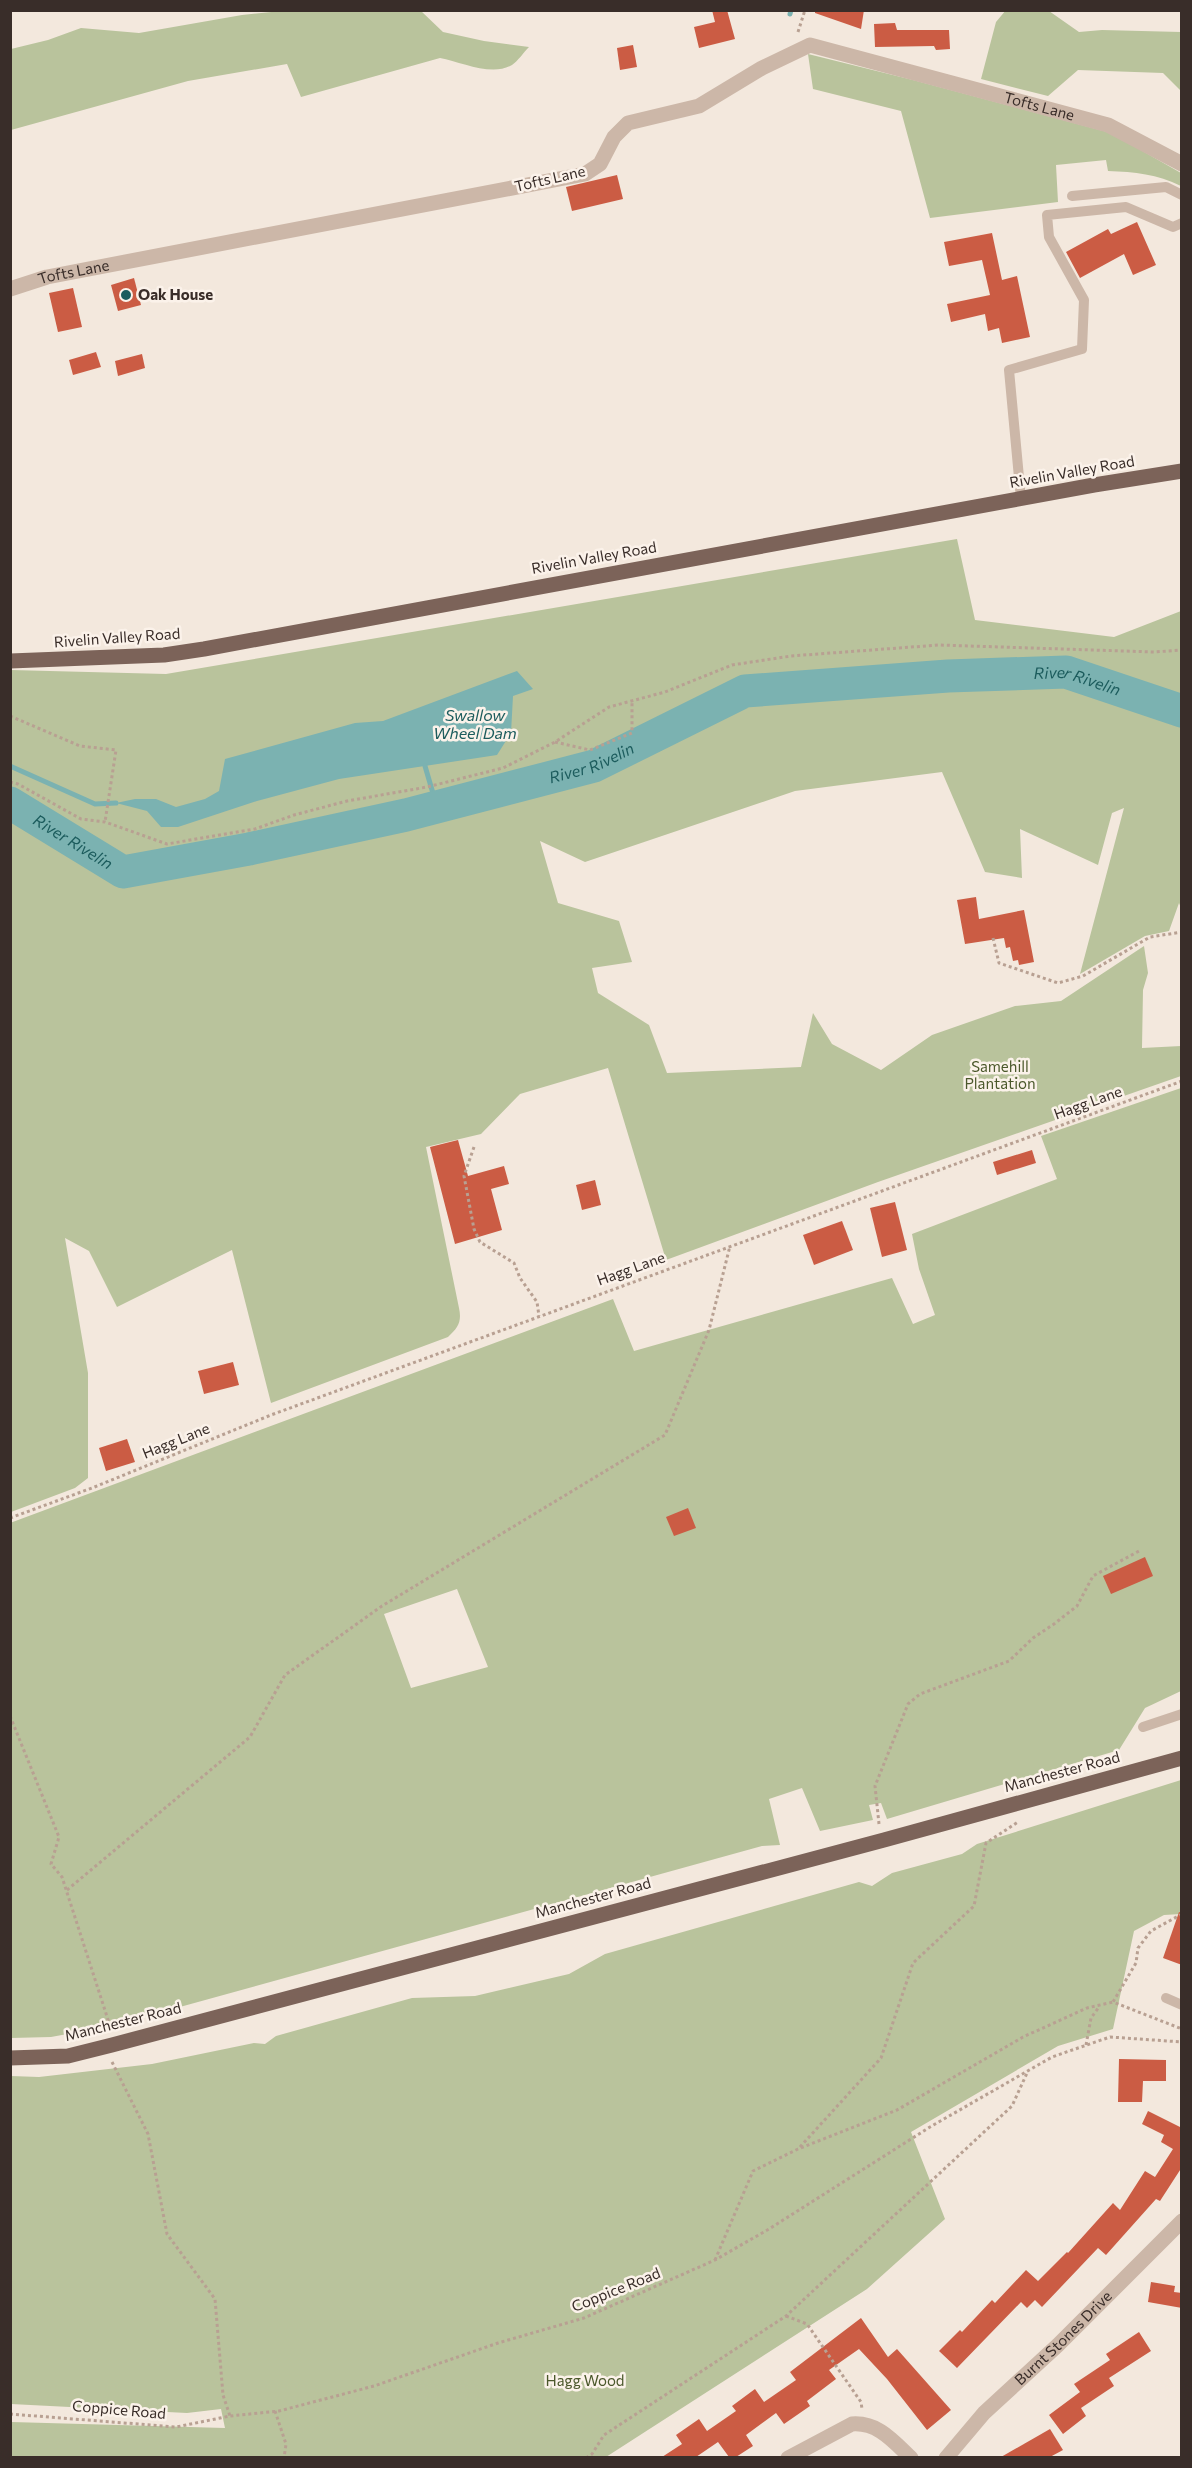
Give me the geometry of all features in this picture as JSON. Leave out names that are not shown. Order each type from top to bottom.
[{"type":"main road","name":"Rivelin Valley Road","points":[[10,661],[155,656],[204,649],[1182,471]]},
{"type":"main road","name":"Manchester Road","points":[[10,2058],[68,2056],[112,2045],[884,1840],[1182,1758]]},
{"type":"street","name":"Tofts Lane","points":[[10,289],[47,277],[585,174],[600,164],[614,137],[628,123],[699,106],[762,68],[810,45],[1108,125],[1182,164]]},
{"type":"street","name":"Burnt Stones Drive","points":[[946,2457],[984,2413],[1179,2229]]},
{"type":"street","points":[[788,2457],[852,2424],[863,2423],[877,2427],[911,2457]]},
{"type":"lane","points":[[1072,196],[1166,187],[1182,195]]},
{"type":"lane","points":[[1022,499],[1009,370],[1082,349],[1084,300],[1049,237],[1047,215],[1125,207],[1173,227],[1182,223]]},
{"type":"lane","points":[[1143,1727],[1182,1714]]},
{"type":"lane","points":[[1166,1998],[1182,2005]]},
{"type":"path","points":[[10,782],[18,784],[81,819],[105,822],[167,844],[255,829],[347,801],[427,787],[503,768],[555,742],[609,707],[665,692],[732,665],[791,657],[939,645],[1154,652],[1182,650]]},
{"type":"path","points":[[555,742],[590,750],[632,733],[632,701]]},
{"type":"path","points":[[10,716],[80,746],[116,750],[105,822]]},
{"type":"path","points":[[993,938],[999,963],[1058,983],[1083,976],[1150,937],[1182,932]]},
{"type":"path","name":"Hagg Lane","points":[[10,1518],[92,1488],[271,1415],[1182,1081]]},
{"type":"path","points":[[474,1147],[464,1176],[474,1229],[480,1242],[514,1263],[520,1278],[537,1302],[539,1316]]},
{"type":"path","points":[[67,1890],[250,1737],[285,1675],[382,1606],[665,1435],[709,1330],[730,1246]]},
{"type":"path","points":[[884,1840],[877,1814],[875,1786],[908,1704],[920,1694],[1009,1661],[1033,1638],[1077,1605],[1094,1576],[1138,1551]]},
{"type":"path","points":[[10,1716],[59,1837],[51,1864],[62,1877],[67,1890],[111,2026],[112,2045]]},
{"type":"path","points":[[798,2149],[881,2058],[913,1962],[974,1906],[986,1843],[1032,1813],[1030,1800]]},
{"type":"path","points":[[1113,2002],[1136,1962],[1138,1948],[1151,1931],[1182,1914]]},
{"type":"path","points":[[715,2260],[753,2171],[798,2149],[897,2110],[1023,2037],[1087,2008],[1113,2002],[1182,2029]]},
{"type":"path","points":[[1086,2045],[1091,2018],[1100,2005]]},
{"type":"path","name":"Coppice Road","points":[[10,2414],[176,2427],[230,2416],[275,2411],[374,2385],[498,2343],[584,2318],[715,2260],[769,2229],[930,2127],[1052,2057],[1110,2037],[1182,2042]]},
{"type":"path","points":[[114,2067],[148,2134],[166,2234],[214,2299],[223,2395],[230,2416]]},
{"type":"path","points":[[586,2457],[592,2454],[604,2435],[786,2316],[1012,2106],[1027,2072]]},
{"type":"path","points":[[786,2316],[807,2324],[861,2402],[863,2423]]},
{"type":"path","points":[[275,2411],[286,2444],[284,2457]]},
{"type":"green space","points":[[291,10],[421,11],[443,32],[484,41],[529,47],[512,65],[495,70],[476,68],[440,58],[301,97],[287,64],[188,81],[11,130],[11,49],[48,40],[81,28],[139,33],[242,15]]},
{"type":"green space","points":[[1006,10],[1049,11],[1079,32],[1102,30],[1181,32],[1181,91],[1163,73],[1078,70],[1048,96],[981,79],[996,22]]},
{"type":"green space","points":[[808,54],[1111,133],[1181,173],[1181,186],[1146,174],[1108,171],[1106,160],[1056,165],[1058,202],[930,218],[901,111],[813,89]]},
{"type":"green space","name":"Samehill Plantation","points":[[957,539],[975,620],[1114,637],[1181,611],[1181,908],[1179,903],[1169,931],[1145,936],[1080,974],[1124,808],[1112,813],[1098,865],[1020,829],[1022,878],[985,872],[942,772],[795,791],[585,862],[540,841],[558,903],[619,921],[632,962],[592,968],[598,993],[649,1025],[667,1073],[801,1067],[813,1013],[832,1044],[881,1070],[932,1035],[1015,1006],[1061,1001],[1144,946],[1148,973],[1143,990],[1142,1048],[1181,1046],[1181,1076],[878,1182],[666,1260],[608,1068],[520,1094],[481,1134],[426,1147],[460,1313],[454,1331],[448,1337],[271,1403],[232,1250],[117,1307],[89,1251],[65,1238],[88,1373],[88,1478],[75,1488],[11,1512],[11,670],[166,674]]},
{"type":"green space","points":[[1181,1088],[1181,1691],[1145,1708],[1119,1750],[887,1819],[881,1803],[869,1805],[873,1820],[820,1831],[802,1788],[769,1799],[780,1845],[762,1846],[111,2026],[51,2037],[11,2038],[10,1523],[613,1299],[634,1351],[892,1278],[913,1324],[935,1315],[919,1269],[912,1234],[1057,1179],[1041,1136]],"holes":[[[457,1589],[488,1667],[411,1688],[384,1614]]]},
{"type":"green space","name":"Hagg Wood","points":[[1181,1780],[1181,1914],[1164,1915],[1134,1931],[1113,2029],[1058,2046],[911,2132],[945,2219],[867,2289],[606,2457],[11,2458],[11,2422],[225,2428],[221,2409],[187,2413],[11,2404],[11,2076],[39,2077],[152,2064],[254,2043],[265,2044],[276,2036],[412,1998],[475,1996],[569,1974],[605,1954],[859,1882],[872,1886],[892,1873],[962,1854],[977,1844]]},
{"type":"water","name":"Swallow Wheel Dam","points":[[517,671],[533,689],[513,696],[511,733],[497,755],[339,779],[257,801],[178,827],[161,827],[147,811],[116,803],[135,799],[156,799],[176,807],[205,799],[219,791],[225,759],[355,723],[383,721]]},
{"type":"building","points":[[712,10],[727,10],[735,39],[699,48],[694,27],[715,22]]},
{"type":"building","points":[[815,10],[864,10],[861,29],[815,13]]},
{"type":"building","points":[[895,23],[897,30],[949,30],[950,49],[936,50],[934,46],[875,47],[874,24]]},
{"type":"building","points":[[633,45],[637,67],[620,70],[617,48]]},
{"type":"building","points":[[617,175],[623,199],[572,211],[566,187]]},
{"type":"building","points":[[1137,222],[1156,265],[1133,275],[1124,254],[1080,278],[1066,252],[1108,229],[1111,234]]},
{"type":"building","points":[[992,233],[1002,280],[1017,276],[1030,337],[1002,343],[999,328],[988,331],[985,314],[951,322],[947,304],[990,295],[982,260],[949,266],[944,242]]},
{"type":"building","name":"Oak House","points":[[134,278],[141,305],[118,311],[111,285]]},
{"type":"building","points":[[73,288],[82,327],[58,332],[49,293]]},
{"type":"building","points":[[96,352],[101,367],[73,375],[69,360]]},
{"type":"building","points":[[142,354],[145,368],[118,376],[115,361]]},
{"type":"building","points":[[976,897],[979,919],[1024,910],[1034,962],[1019,965],[1018,960],[1013,961],[1010,947],[1006,948],[1004,938],[965,944],[957,900]]},
{"type":"building","points":[[458,1140],[468,1176],[504,1166],[509,1184],[491,1189],[502,1230],[455,1244],[430,1147]]},
{"type":"building","points":[[1032,1150],[1036,1163],[997,1175],[993,1162]]},
{"type":"building","points":[[595,1180],[601,1205],[582,1210],[576,1185]]},
{"type":"building","points":[[895,1202],[907,1250],[882,1257],[870,1208]]},
{"type":"building","points":[[842,1221],[853,1250],[814,1265],[803,1235]]},
{"type":"building","points":[[233,1362],[239,1385],[204,1394],[198,1371]]},
{"type":"building","points":[[127,1439],[135,1462],[106,1471],[99,1448]]},
{"type":"building","points":[[688,1508],[696,1528],[674,1536],[666,1517]]},
{"type":"building","points":[[1145,1557],[1153,1576],[1111,1594],[1103,1576]]},
{"type":"building","points":[[1179,1912],[1182,1913],[1182,1965],[1163,1958]]},
{"type":"building","points":[[1119,2059],[1166,2060],[1166,2081],[1143,2081],[1142,2102],[1118,2102]]},
{"type":"building","points":[[1148,2111],[1182,2128],[1182,2167],[1160,2201],[1156,2199],[1106,2255],[1098,2248],[1042,2307],[1035,2300],[1027,2308],[1021,2302],[957,2368],[939,2351],[960,2330],[962,2332],[992,2300],[995,2303],[1026,2270],[1038,2281],[1068,2253],[1113,2203],[1120,2210],[1145,2171],[1155,2177],[1173,2149],[1161,2142],[1164,2135],[1142,2124]]},
{"type":"building","points":[[1151,2282],[1175,2286],[1174,2292],[1182,2293],[1182,2308],[1148,2302]]},
{"type":"building","points":[[861,2318],[888,2357],[897,2349],[951,2410],[927,2430],[887,2379],[859,2349],[829,2370],[836,2379],[807,2401],[810,2406],[784,2424],[776,2413],[746,2435],[753,2446],[736,2457],[729,2457],[718,2442],[696,2457],[662,2457],[682,2444],[676,2435],[699,2419],[707,2431],[736,2411],[732,2406],[755,2389],[764,2402],[796,2380],[790,2372]]},
{"type":"building","points":[[1139,2332],[1151,2351],[1109,2378],[1114,2386],[1081,2408],[1086,2416],[1063,2434],[1049,2415],[1080,2392],[1074,2384],[1110,2360],[1106,2354]]},
{"type":"building","points":[[1050,2429],[1063,2450],[1050,2457],[1001,2457]]},
{"type":"waterway","points":[[790,14],[791,10]]},
{"type":"waterway","name":"River Rivelin","points":[[10,803],[123,872],[249,849],[406,815],[594,766],[745,691],[948,676],[1066,672],[1182,711]]},
{"type":"waterway","points":[[10,766],[95,804],[116,803]]},
{"type":"waterway","points":[[425,766],[437,807]]},
{"type":"place","name":"Oak House","points":[[126,295]]}]
